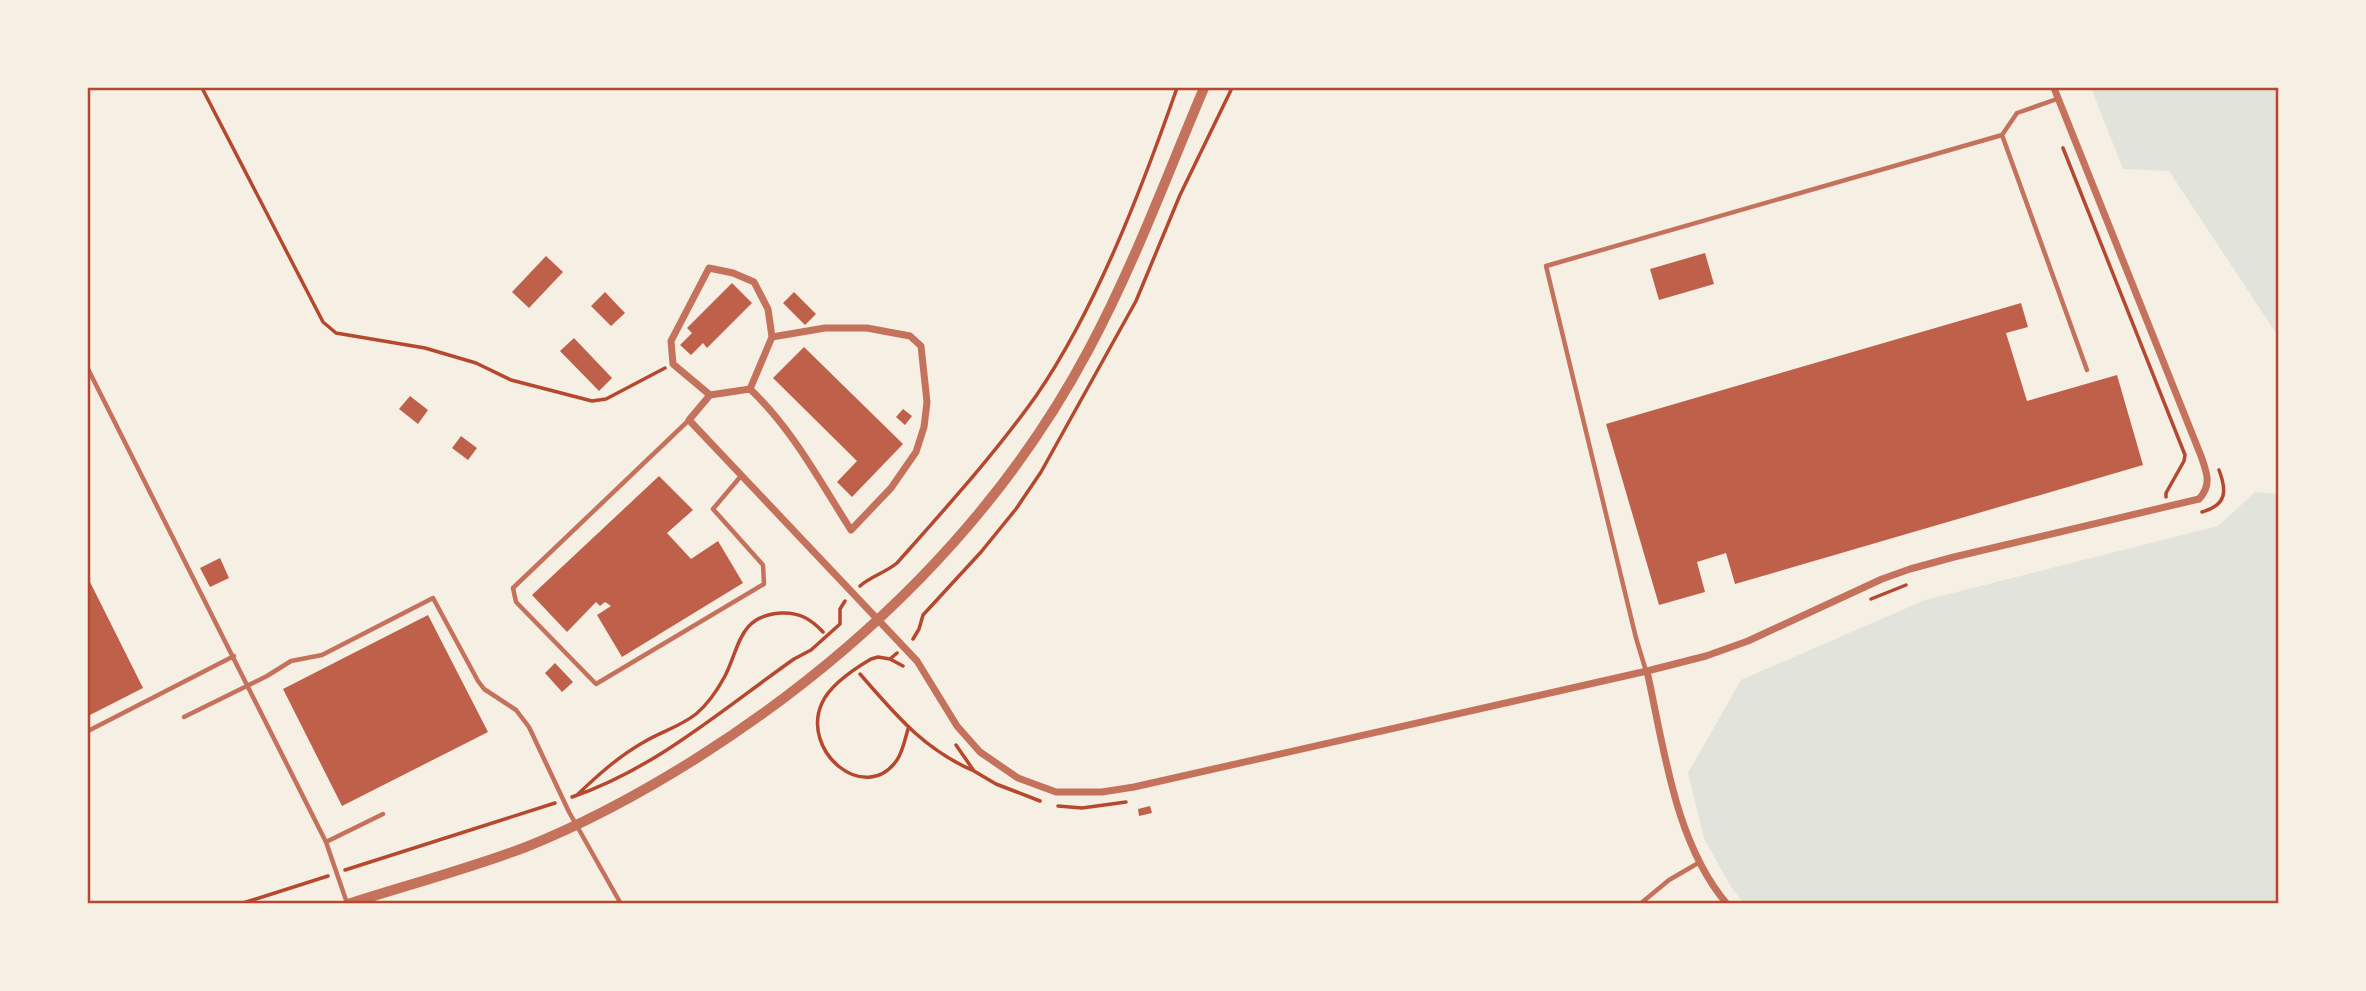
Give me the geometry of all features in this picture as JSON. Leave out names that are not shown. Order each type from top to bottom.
[{"type":"street","points":[[348,904],[514,851],[575,825],[668,776],[739,731],[833,661],[878,620],[934,566],[993,497],[1031,446],[1061,399],[1119,290],[1205,88]]},
{"type":"street","points":[[750,389],[710,395],[689,420],[904,647],[931,681],[957,726],[980,752],[998,766],[1027,782],[1056,792],[1102,792],[1146,784],[1647,671],[1706,656],[1748,641],[1882,579],[1910,569],[1954,556],[2199,499],[2205,492],[2208,477],[2054,88]]},
{"type":"street","points":[[710,395],[673,364],[671,341],[709,268],[733,273],[754,282],[768,309],[772,337],[750,389]]},
{"type":"street","points":[[750,389],[773,411],[792,435],[850,530],[891,488],[916,452],[924,427],[927,402],[921,346],[910,336],[867,328],[825,328],[772,337]]},
{"type":"street","points":[[1647,671],[1686,834],[1727,904]]},
{"type":"lane","points":[[1647,671],[1633,625],[1546,266],[2003,135],[2017,113],[2058,98]]},
{"type":"lane","points":[[2003,135],[2087,370]]},
{"type":"lane","points":[[88,369],[326,842],[348,904]]},
{"type":"lane","points":[[689,420],[513,588],[516,602],[596,684],[764,584],[763,565],[713,509],[742,475]]},
{"type":"lane","points":[[184,718],[248,686],[291,660],[322,655],[433,598],[478,681],[484,689],[516,710],[529,727],[575,825],[621,904]]},
{"type":"lane","points":[[88,730],[234,656]]},
{"type":"lane","points":[[326,842],[383,814]]},
{"type":"lane","points":[[1640,904],[1670,880],[1700,862]]},
{"type":"path","points":[[202,88],[323,322],[336,333],[425,348],[476,363],[511,380],[592,401],[606,399],[673,364]]},
{"type":"path","points":[[240,904],[594,791],[662,754],[793,659],[811,649],[840,624],[841,604],[869,578],[897,563],[947,508],[1037,394],[1068,344],[1103,272],[1177,88]]},
{"type":"path","points":[[2061,142],[2185,455],[2166,493],[2168,506]]},
{"type":"path","points":[[2198,513],[2217,507],[2222,501],[2223,481],[2219,469]]},
{"type":"path","points":[[1863,603],[1910,583]]},
{"type":"path","points":[[576,796],[622,756],[696,714],[709,701],[725,676],[734,649],[749,626],[764,617],[792,613],[804,616],[823,632]]},
{"type":"path","points":[[890,659],[904,647]]},
{"type":"path","points":[[908,670],[890,659],[871,659],[831,690],[823,700],[819,711],[819,733],[824,749],[837,766],[857,776],[867,776],[888,769],[897,759],[908,729]]},
{"type":"path","points":[[860,674],[908,729],[956,763],[996,784],[1060,806],[1082,808],[1128,802]]},
{"type":"path","points":[[950,737],[974,771]]},
{"type":"shaded area","points":[[2091,88],[2278,88],[2278,336],[2169,171],[2123,169]]},
{"type":"shaded area","points":[[2255,492],[2278,494],[2278,903],[1744,904],[1729,884],[1704,838],[1688,773],[1741,680],[1925,600],[2218,526]]},
{"type":"building","points":[[1705,253],[1714,284],[1659,300],[1650,269]]},
{"type":"building","points":[[546,256],[563,272],[529,308],[512,292]]},
{"type":"building","points":[[732,283],[752,303],[707,348],[703,343],[691,355],[680,345],[692,333],[687,328]]},
{"type":"building","points":[[605,292],[625,313],[611,326],[591,306]]},
{"type":"building","points":[[794,292],[816,314],[805,325],[783,303]]},
{"type":"building","points":[[2021,303],[2028,327],[2006,333],[2027,401],[2117,375],[2143,465],[1735,584],[1726,553],[1697,562],[1705,592],[1659,605],[1606,424]]},
{"type":"building","points":[[574,338],[612,378],[599,391],[560,351]]},
{"type":"building","points":[[804,347],[903,444],[852,497],[837,482],[857,461],[773,378]]},
{"type":"building","points":[[410,396],[428,410],[418,424],[399,409]]},
{"type":"building","points":[[903,409],[912,416],[905,425],[896,417]]},
{"type":"building","points":[[461,436],[477,448],[468,460],[452,448]]},
{"type":"building","points":[[659,476],[693,510],[667,533],[691,559],[718,541],[743,583],[622,657],[597,615],[611,606],[605,602],[600,606],[596,602],[567,632],[532,595]]},
{"type":"building","points":[[220,558],[229,578],[210,587],[200,568]]},
{"type":"building","points":[[88,578],[143,688],[88,716]]},
{"type":"building","points":[[428,615],[488,732],[342,806],[283,689]]},
{"type":"building","points":[[555,663],[573,682],[562,692],[545,673]]},
{"type":"building","points":[[1150,806],[1152,813],[1139,816],[1138,809]]}]
